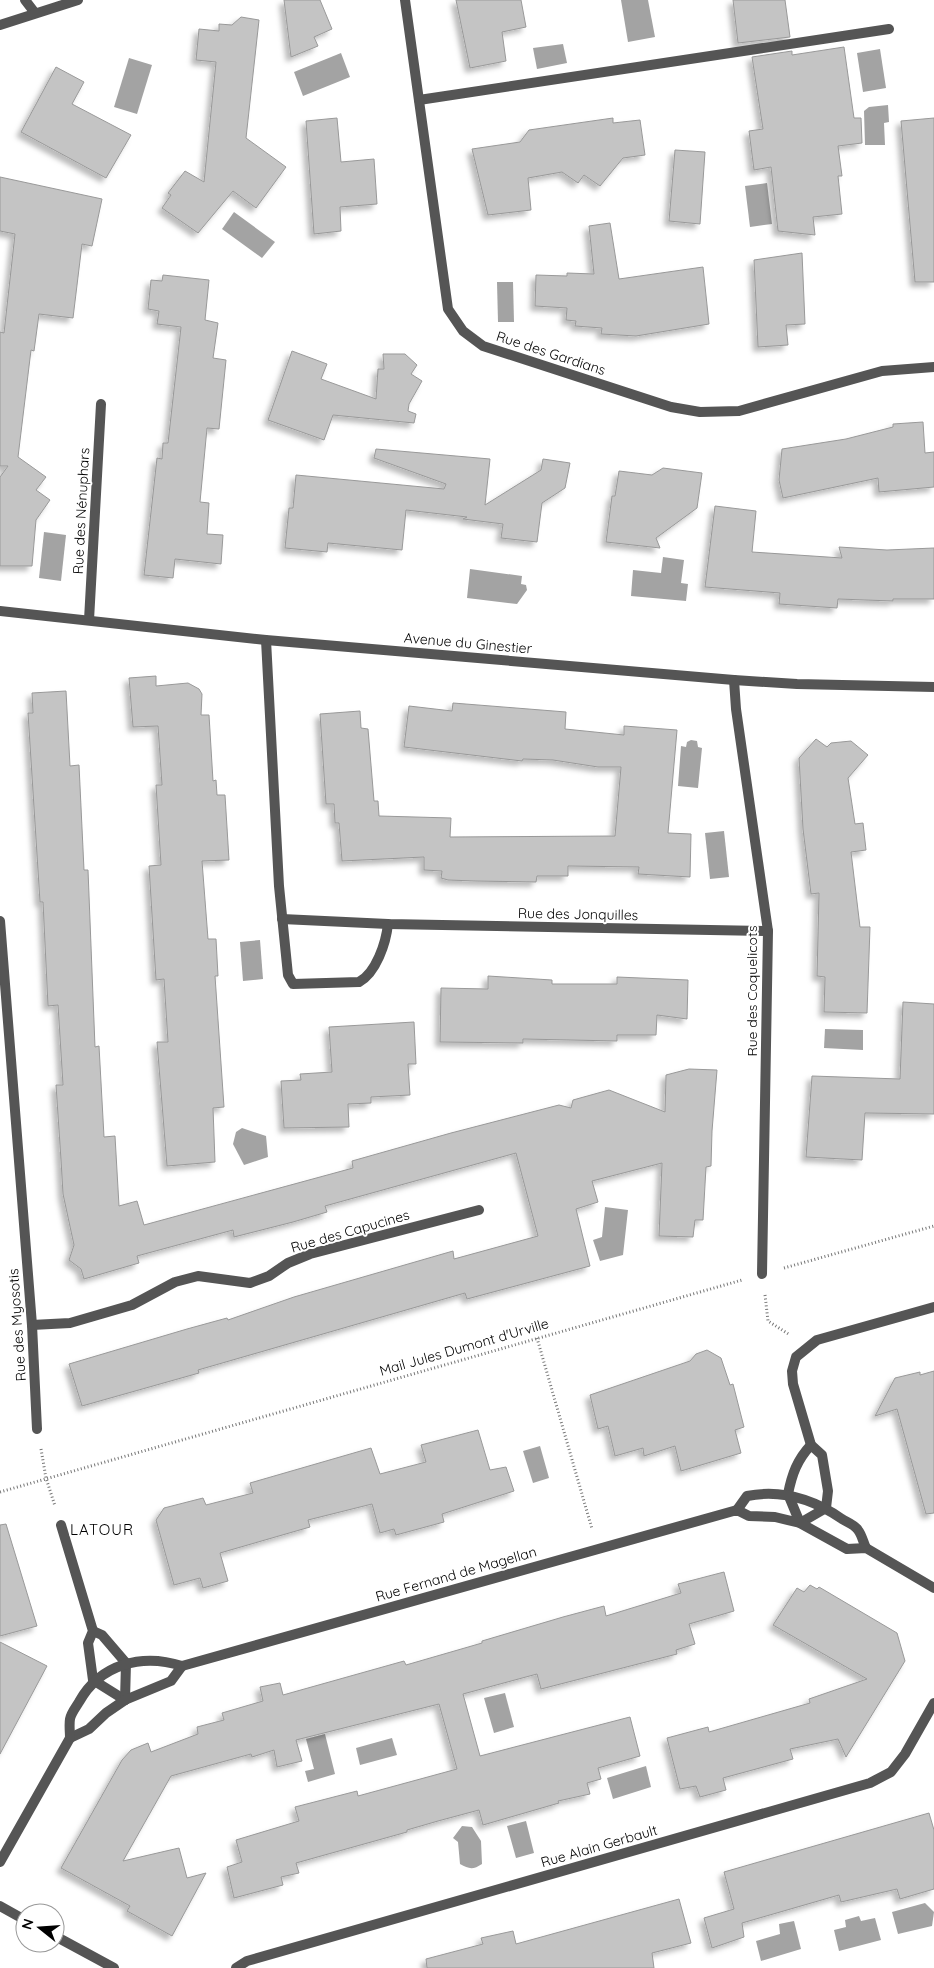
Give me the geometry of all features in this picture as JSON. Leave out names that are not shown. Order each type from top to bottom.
[{"type":"street","points":[[25,0],[35,13]]},
{"type":"street","points":[[0,25],[78,0]]},
{"type":"street","name":"Rue des Gardians","points":[[405,0],[448,309],[463,330],[483,346],[671,407],[700,412],[739,411],[882,371],[934,367]]},
{"type":"street","points":[[419,100],[889,29]]},
{"type":"street","name":"Rue des Nénuphars","points":[[89,620],[101,404]]},
{"type":"street","name":"Avenue du Ginestier","points":[[0,611],[266,640],[734,680],[797,684],[934,687]]},
{"type":"street","points":[[266,640],[282,920],[288,975],[292,984],[298,986],[359,982],[367,978],[387,939],[388,924]]},
{"type":"street","name":"Rue des Coquelicots","points":[[734,680],[736,709],[768,931],[762,1274]]},
{"type":"street","name":"Rue des Jonquilles","points":[[282,920],[388,924],[768,931]]},
{"type":"street","name":"Rue des Myosotis","points":[[0,921],[32,1326],[37,1428]]},
{"type":"street","name":"Rue des Capucines","points":[[32,1326],[70,1323],[123,1307],[175,1282],[198,1276],[250,1283],[269,1276],[288,1263],[310,1254],[479,1210]]},
{"type":"street","points":[[800,1523],[826,1508],[828,1491],[822,1455],[811,1445],[793,1384],[792,1371],[796,1357],[807,1346],[817,1340],[934,1307]]},
{"type":"street","points":[[800,1523],[788,1494],[792,1473],[801,1455],[811,1445]]},
{"type":"street","name":"Rue Fernand de Magellan","points":[[93,1680],[126,1663],[164,1660],[182,1666],[737,1510],[747,1496],[764,1493],[788,1494],[826,1508],[858,1529],[866,1548]]},
{"type":"street","points":[[737,1510],[749,1516],[775,1517],[800,1523],[847,1549],[866,1548],[934,1588]]},
{"type":"street","points":[[0,1862],[70,1738],[70,1717],[93,1680],[88,1643],[93,1631],[61,1525]]},
{"type":"street","points":[[93,1631],[102,1635],[126,1663],[125,1700]]},
{"type":"street","points":[[70,1738],[89,1729],[106,1713],[125,1700],[171,1681],[182,1666]]},
{"type":"street","points":[[93,1680],[125,1700]]},
{"type":"street","name":"Rue Alain Gerbault","points":[[236,1968],[247,1961],[870,1783],[891,1772],[905,1754],[934,1703]]},
{"type":"street","points":[[0,1906],[15,1914]]},
{"type":"street","points":[[65,1941],[114,1968]]},
{"type":"path","name":"Mail Jules Dumont d'Urville","points":[[0,1492],[934,1226]]},
{"type":"path","points":[[762,1274],[768,1321],[807,1346]]},
{"type":"path","points":[[537,1338],[597,1548]]},
{"type":"path","points":[[37,1428],[46,1478],[61,1525]]},
{"type":"shaded area","points":[[621,0],[648,0],[655,37],[628,42]]},
{"type":"shaded area","points":[[563,44],[567,63],[537,69],[533,48]]},
{"type":"shaded area","points":[[880,49],[886,88],[863,92],[857,53]]},
{"type":"shaded area","points":[[341,53],[350,77],[303,96],[294,72]]},
{"type":"shaded area","points":[[129,58],[152,65],[137,114],[114,107]]},
{"type":"shaded area","points":[[888,105],[889,122],[884,123],[885,145],[865,145],[864,111],[869,107]]},
{"type":"shaded area","points":[[767,183],[772,224],[750,227],[745,186]]},
{"type":"shaded area","points":[[234,212],[275,242],[262,258],[222,229]]},
{"type":"shaded area","points":[[497,282],[513,282],[514,322],[498,322]]},
{"type":"shaded area","points":[[44,532],[66,535],[61,581],[39,578]]},
{"type":"shaded area","points":[[663,557],[684,560],[681,583],[688,584],[686,601],[631,596],[633,570],[661,573]]},
{"type":"shaded area","points":[[470,569],[522,576],[521,584],[526,585],[527,590],[517,604],[467,598]]},
{"type":"shaded area","points":[[691,740],[697,741],[698,747],[702,748],[698,788],[678,786],[681,746],[686,747],[687,742]]},
{"type":"shaded area","points":[[724,831],[729,877],[710,879],[705,833]]},
{"type":"shaded area","points":[[260,940],[263,979],[243,981],[240,942]]},
{"type":"shaded area","points":[[825,1029],[863,1030],[863,1050],[824,1048]]},
{"type":"shaded area","points":[[242,1128],[266,1136],[268,1157],[244,1165],[233,1144],[236,1132]]},
{"type":"shaded area","points":[[605,1207],[628,1210],[623,1255],[600,1261],[593,1240],[602,1237]]},
{"type":"shaded area","points":[[540,1446],[549,1478],[533,1483],[523,1451]]},
{"type":"shaded area","points":[[505,1693],[514,1727],[494,1733],[484,1698]]},
{"type":"shaded area","points":[[325,1734],[335,1774],[308,1782],[305,1771],[314,1769],[306,1739]]},
{"type":"shaded area","points":[[392,1738],[397,1755],[360,1765],[356,1748]]},
{"type":"shaded area","points":[[646,1766],[651,1787],[613,1799],[607,1778]]},
{"type":"shaded area","points":[[526,1821],[534,1853],[516,1858],[507,1826]]},
{"type":"shaded area","points":[[462,1826],[472,1827],[481,1841],[482,1864],[473,1868],[460,1864],[458,1842],[453,1838]]},
{"type":"shaded area","points":[[925,1903],[934,1912],[932,1926],[898,1934],[892,1912]]},
{"type":"shaded area","points":[[859,1916],[861,1921],[875,1918],[881,1940],[839,1951],[834,1930],[846,1927],[845,1920]]},
{"type":"shaded area","points":[[794,1921],[801,1949],[761,1961],[756,1941],[780,1934],[779,1924]]},
{"type":"building","points":[[284,0],[320,0],[332,29],[314,37],[318,46],[291,57]]},
{"type":"building","points":[[456,0],[521,0],[526,27],[502,32],[506,61],[470,68]]},
{"type":"building","points":[[733,0],[785,0],[790,37],[738,43]]},
{"type":"building","points":[[241,17],[259,20],[246,138],[286,167],[256,208],[233,191],[198,233],[162,208],[171,195],[168,193],[185,171],[204,182],[216,62],[196,60],[199,29],[219,31],[219,24],[232,25]]},
{"type":"building","points":[[844,47],[854,118],[861,118],[862,143],[838,146],[842,176],[838,176],[842,214],[813,217],[815,235],[778,231],[771,167],[754,170],[749,131],[763,129],[752,57],[792,51],[792,55]]},
{"type":"building","points":[[56,67],[84,82],[72,104],[131,135],[106,178],[21,132]]},
{"type":"building","points":[[337,118],[341,162],[374,159],[377,204],[340,207],[341,231],[314,234],[306,121]]},
{"type":"building","points":[[613,118],[613,123],[640,120],[645,155],[623,158],[600,186],[584,175],[578,183],[562,172],[528,178],[531,210],[488,215],[472,149],[520,142],[529,130]]},
{"type":"building","points":[[934,118],[934,282],[915,282],[901,121]]},
{"type":"building","points":[[675,150],[705,152],[700,224],[669,221]]},
{"type":"building","points":[[0,177],[102,199],[92,246],[82,244],[73,318],[39,314],[34,351],[31,350],[18,457],[46,477],[36,490],[50,500],[36,520],[32,566],[0,566],[0,477],[8,466],[0,466],[0,332],[4,333],[15,234],[0,231]]},
{"type":"building","points":[[610,223],[619,279],[703,267],[709,324],[636,336],[601,334],[602,328],[575,326],[576,321],[566,320],[567,308],[535,306],[536,275],[567,276],[567,273],[594,274],[589,226]]},
{"type":"building","points":[[802,253],[805,324],[786,325],[788,345],[758,347],[754,260]]},
{"type":"building","points":[[163,275],[209,280],[205,320],[218,323],[213,358],[226,360],[219,429],[207,428],[200,502],[209,503],[207,534],[223,535],[221,564],[175,559],[173,578],[144,575],[157,458],[162,459],[163,443],[168,443],[181,327],[157,324],[159,311],[148,309],[151,280],[162,281]]},
{"type":"building","points":[[292,351],[327,364],[321,379],[376,399],[378,369],[384,369],[383,354],[405,354],[417,365],[411,374],[422,381],[409,404],[408,411],[416,414],[414,423],[333,415],[324,440],[268,420]]},
{"type":"building","points":[[923,422],[925,453],[934,452],[934,487],[879,492],[878,478],[783,498],[779,480],[782,449],[846,439],[893,427],[893,424]]},
{"type":"building","points":[[376,449],[490,459],[485,505],[541,470],[543,459],[570,463],[565,488],[542,503],[537,542],[501,538],[503,524],[463,519],[467,517],[406,510],[402,550],[328,543],[327,552],[285,548],[289,508],[293,508],[296,475],[444,489],[446,484],[374,458]]},
{"type":"building","points":[[663,468],[702,473],[697,508],[656,538],[660,548],[606,542],[612,496],[615,496],[619,471],[652,475]]},
{"type":"building","points":[[715,506],[756,511],[752,552],[842,558],[839,547],[887,550],[934,548],[934,599],[893,599],[893,601],[838,599],[837,608],[779,604],[780,593],[705,587]]},
{"type":"building","points":[[156,676],[156,686],[188,683],[199,689],[202,694],[201,715],[209,715],[213,781],[216,780],[217,795],[225,795],[229,860],[202,861],[208,939],[216,939],[218,976],[215,976],[224,1107],[213,1108],[215,1162],[167,1166],[157,1042],[168,1042],[164,979],[156,980],[149,866],[161,865],[156,785],[162,785],[158,726],[133,727],[129,678]]},
{"type":"building","points":[[66,691],[70,766],[79,765],[84,870],[88,870],[95,1047],[99,1046],[104,1137],[115,1136],[119,1206],[137,1201],[144,1225],[353,1168],[352,1161],[451,1133],[559,1105],[571,1108],[573,1100],[609,1090],[665,1112],[666,1075],[689,1069],[717,1070],[711,1166],[706,1167],[703,1220],[695,1220],[693,1237],[659,1236],[662,1163],[592,1181],[598,1202],[576,1209],[590,1266],[467,1299],[465,1293],[198,1370],[199,1373],[82,1406],[69,1364],[187,1329],[227,1318],[228,1320],[294,1297],[453,1251],[454,1259],[538,1236],[516,1153],[325,1206],[327,1212],[293,1222],[234,1237],[233,1230],[137,1256],[139,1263],[84,1279],[81,1269],[69,1260],[74,1245],[63,1194],[56,1085],[63,1085],[58,1005],[48,1006],[43,902],[40,902],[28,713],[33,713],[32,693]]},
{"type":"building","points":[[453,703],[566,712],[565,729],[624,735],[624,726],[677,730],[668,833],[691,834],[690,877],[638,874],[639,867],[568,866],[568,876],[537,876],[536,882],[448,880],[441,878],[442,871],[424,870],[424,857],[342,861],[339,823],[335,823],[334,804],[326,804],[320,714],[360,711],[361,728],[368,729],[374,801],[378,801],[379,816],[451,818],[450,837],[615,836],[621,767],[598,767],[553,760],[523,759],[522,761],[404,747],[409,706],[452,711]]},
{"type":"building","points":[[816,739],[827,747],[831,743],[851,741],[868,755],[848,778],[855,824],[863,823],[866,850],[851,852],[860,927],[870,927],[867,1013],[824,1012],[825,977],[817,976],[819,893],[811,894],[803,829],[799,758]]},
{"type":"building","points":[[488,976],[552,980],[552,984],[617,984],[617,977],[688,980],[687,1019],[657,1015],[656,1035],[617,1035],[617,1041],[523,1039],[523,1043],[440,1042],[441,988],[488,989]]},
{"type":"building","points":[[903,1002],[934,1004],[934,1114],[865,1113],[862,1160],[806,1157],[812,1076],[900,1079]]},
{"type":"building","points":[[414,1022],[416,1064],[408,1064],[410,1095],[371,1097],[371,1103],[348,1104],[349,1127],[284,1128],[281,1081],[301,1080],[300,1074],[332,1072],[329,1027]]},
{"type":"building","points":[[707,1350],[721,1358],[730,1385],[733,1384],[744,1427],[735,1430],[741,1453],[681,1471],[675,1446],[644,1456],[643,1448],[615,1456],[608,1426],[598,1429],[590,1395],[690,1361],[696,1354]]},
{"type":"building","points":[[934,1371],[934,1513],[926,1514],[897,1409],[875,1416],[895,1378]]},
{"type":"building","points":[[478,1430],[490,1470],[506,1467],[514,1491],[442,1514],[444,1522],[396,1535],[394,1529],[380,1533],[372,1504],[308,1520],[310,1527],[220,1553],[228,1581],[203,1588],[200,1578],[174,1585],[156,1520],[164,1508],[203,1498],[206,1505],[253,1493],[250,1483],[371,1448],[380,1474],[426,1462],[421,1445]]},
{"type":"building","points":[[6,1524],[37,1626],[0,1636],[0,1525]]},
{"type":"building","points":[[724,1572],[734,1611],[689,1624],[695,1644],[676,1650],[677,1654],[541,1689],[537,1674],[463,1694],[480,1756],[630,1717],[640,1756],[598,1768],[601,1779],[587,1783],[590,1794],[558,1801],[559,1803],[483,1825],[479,1810],[407,1830],[407,1832],[296,1863],[299,1873],[281,1877],[283,1885],[234,1898],[227,1867],[242,1862],[236,1840],[299,1821],[295,1807],[357,1791],[358,1796],[457,1769],[439,1704],[296,1740],[302,1761],[277,1767],[274,1750],[252,1757],[251,1754],[171,1776],[123,1861],[179,1848],[187,1878],[206,1873],[172,1936],[127,1911],[130,1906],[61,1868],[122,1760],[131,1750],[148,1743],[151,1752],[198,1734],[197,1727],[224,1720],[222,1713],[263,1701],[260,1687],[280,1683],[283,1695],[404,1661],[406,1665],[604,1606],[606,1616],[681,1593],[678,1584]]},
{"type":"building","points":[[810,1585],[817,1589],[819,1587],[897,1633],[905,1661],[846,1757],[838,1739],[790,1749],[793,1759],[723,1778],[726,1790],[700,1797],[696,1786],[680,1789],[667,1738],[708,1727],[709,1732],[810,1703],[809,1699],[867,1679],[773,1625],[797,1588],[804,1592]]},
{"type":"building","points":[[0,1642],[47,1666],[0,1754]]},
{"type":"building","points":[[929,1813],[934,1830],[934,1889],[900,1899],[897,1889],[841,1902],[839,1895],[742,1923],[744,1937],[712,1948],[704,1918],[734,1909],[724,1872]]},
{"type":"building","points":[[679,1899],[691,1943],[652,1953],[654,1968],[427,1968],[426,1959],[483,1944],[481,1938],[513,1931],[516,1944]]},
{"type":"district","name":"LATOUR","points":[[102,1530]]}]
